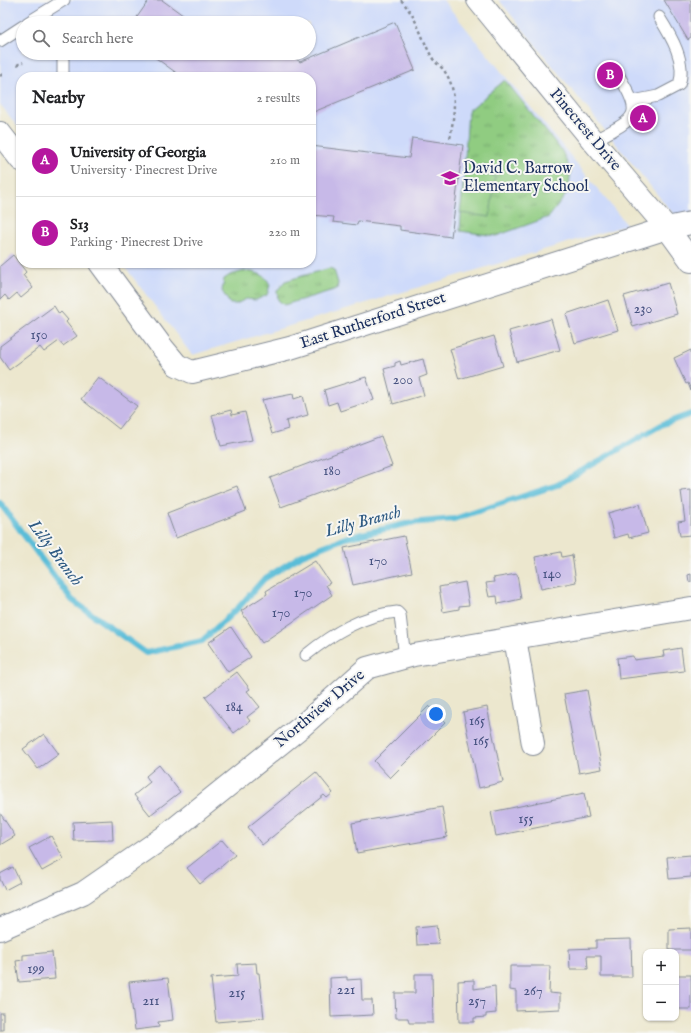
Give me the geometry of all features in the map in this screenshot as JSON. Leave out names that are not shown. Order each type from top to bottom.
[{"type":"street","name":"Pinecrest Drive","points":[[478,0],[593,141],[667,228],[691,261]]},
{"type":"street","points":[[0,133],[16,154]]},
{"type":"street","name":"East Rutherford Street","points":[[104,268],[177,365],[192,372],[290,348],[667,228],[691,223]]},
{"type":"street","name":"Northview Drive","points":[[0,929],[83,893],[164,836],[301,727],[367,668],[405,658],[691,608]]},
{"type":"street","points":[[515,638],[533,744]]},
{"type":"lane","points":[[45,16],[64,0]]},
{"type":"lane","points":[[659,17],[678,54],[681,69],[679,85]]},
{"type":"lane","points":[[0,41],[16,31]]},
{"type":"lane","points":[[63,60],[63,72]]},
{"type":"lane","points":[[593,141],[618,128],[631,119],[635,109],[633,102],[615,69]]},
{"type":"lane","points":[[633,102],[658,96],[691,78]]},
{"type":"lane","points":[[306,656],[322,643],[354,624],[386,613],[397,612],[400,615],[405,658]]},
{"type":"path","points":[[401,0],[422,31],[433,59],[442,67],[448,77],[455,100],[450,139]]},
{"type":"path","points":[[17,65],[22,62]]},
{"type":"path","points":[[0,76],[4,73]]},
{"type":"shaded area","name":"David C. Barrow Elementary School","points":[[1,0],[443,0],[627,225],[192,355],[126,268],[316,268],[316,72],[16,72],[16,125],[0,104]]},
{"type":"shaded area","points":[[499,0],[691,0],[691,236]]},
{"type":"green space","points":[[505,80],[562,151],[571,172],[568,192],[549,217],[496,236],[460,231],[468,111]]},
{"type":"green space","points":[[465,173],[495,176],[490,217],[460,213]]},
{"type":"green space","points":[[330,268],[334,270],[338,283],[337,289],[284,305],[278,300],[277,291],[285,281]]},
{"type":"green space","points":[[245,271],[260,274],[266,278],[270,285],[267,295],[256,300],[246,299],[236,304],[230,304],[222,291],[224,279],[230,275]]},
{"type":"building","points":[[149,0],[162,0],[184,16],[138,16]]},
{"type":"building","points":[[664,0],[691,0],[691,38],[688,40]]},
{"type":"building","points":[[395,22],[415,70],[316,111],[316,72],[175,72],[159,60],[298,60],[300,62],[305,60],[316,60],[316,55]]},
{"type":"building","points":[[412,138],[463,145],[451,237],[400,230],[400,226],[358,221],[357,225],[333,222],[334,217],[316,215],[316,147],[409,158]]},
{"type":"building","points":[[13,255],[16,259],[16,268],[23,268],[26,272],[23,275],[33,288],[21,298],[17,293],[9,300],[5,295],[0,300],[0,266]]},
{"type":"building","points":[[668,283],[677,314],[633,327],[624,296]]},
{"type":"building","points":[[608,300],[618,330],[575,343],[566,314]]},
{"type":"building","points":[[54,306],[59,314],[61,312],[68,320],[66,322],[77,336],[63,346],[59,341],[44,352],[40,347],[9,370],[0,357],[0,346]]},
{"type":"building","points":[[551,319],[560,350],[517,362],[509,331]]},
{"type":"building","points":[[494,336],[503,366],[459,379],[450,349]]},
{"type":"building","points":[[691,350],[691,391],[688,383],[686,384],[674,358]]},
{"type":"building","points":[[423,359],[427,375],[419,378],[424,395],[393,404],[384,369],[395,366],[395,363],[400,361],[401,365]]},
{"type":"building","points":[[98,377],[137,406],[119,429],[81,399]]},
{"type":"building","points":[[366,377],[374,400],[340,411],[337,402],[328,405],[324,390]]},
{"type":"building","points":[[293,394],[294,399],[303,396],[308,415],[286,421],[288,429],[272,434],[262,400]]},
{"type":"building","points":[[231,410],[232,415],[245,412],[252,440],[221,446],[212,415]]},
{"type":"building","points":[[381,436],[392,466],[281,507],[270,478]]},
{"type":"building","points":[[237,486],[246,511],[176,538],[167,513]]},
{"type":"building","points":[[691,490],[691,535],[680,536],[678,522],[685,521],[681,491]]},
{"type":"building","points":[[640,504],[648,533],[629,538],[628,534],[614,538],[608,513]]},
{"type":"building","points":[[404,536],[412,572],[353,585],[344,548]]},
{"type":"building","points":[[561,552],[562,557],[572,555],[576,582],[541,589],[535,557]]},
{"type":"building","points":[[315,561],[330,583],[326,585],[332,595],[262,643],[241,611],[267,594],[266,591]]},
{"type":"building","points":[[517,574],[521,599],[498,604],[497,596],[489,597],[486,583],[494,582],[493,578]]},
{"type":"building","points":[[691,574],[691,582],[689,582],[688,575]]},
{"type":"building","points":[[465,582],[469,605],[459,606],[459,609],[443,612],[439,587]]},
{"type":"building","points":[[231,627],[251,657],[228,672],[208,643]]},
{"type":"building","points":[[681,648],[684,671],[619,679],[617,658],[633,656],[634,660],[664,656],[663,651]]},
{"type":"building","points":[[237,672],[250,689],[247,691],[260,707],[247,717],[250,721],[234,733],[205,697]]},
{"type":"building","points":[[587,690],[602,769],[579,773],[564,694]]},
{"type":"building","points":[[429,706],[445,723],[390,778],[374,761]]},
{"type":"building","points":[[487,707],[503,782],[479,788],[463,712]]},
{"type":"building","points":[[44,734],[59,754],[38,769],[23,749]]},
{"type":"building","points":[[159,765],[180,792],[150,815],[134,795],[150,782],[146,776]]},
{"type":"building","points":[[316,772],[333,793],[327,798],[324,795],[262,845],[248,827]]},
{"type":"building","points":[[584,793],[589,817],[496,836],[491,812]]},
{"type":"building","points":[[442,807],[447,837],[357,853],[352,823]]},
{"type":"building","points":[[0,813],[15,836],[0,845]]},
{"type":"building","points":[[112,820],[113,840],[74,841],[73,822]]},
{"type":"building","points":[[51,836],[64,859],[42,871],[29,848]]},
{"type":"building","points":[[222,840],[235,855],[200,884],[187,868]]},
{"type":"building","points":[[691,855],[691,877],[669,879],[667,857]]},
{"type":"building","points":[[13,867],[20,882],[5,890],[0,879],[0,874]]},
{"type":"building","points":[[437,925],[439,944],[417,945],[416,927]]},
{"type":"building","points":[[691,928],[691,950],[669,949],[669,929]]},
{"type":"building","points":[[631,939],[632,977],[601,977],[601,956],[587,956],[588,969],[570,969],[569,949],[596,948],[596,940]]},
{"type":"building","points":[[52,952],[55,979],[19,982],[16,961],[23,960],[23,955]]},
{"type":"building","points":[[256,963],[257,973],[259,973],[264,1018],[216,1022],[211,978],[238,976],[237,964]]},
{"type":"building","points":[[510,966],[550,966],[549,993],[560,994],[560,1009],[516,1011],[516,991],[510,990]]},
{"type":"building","points":[[415,974],[432,974],[433,1023],[409,1023],[408,1018],[396,1018],[395,993],[415,993]]},
{"type":"building","points":[[679,975],[691,975],[691,1009],[679,1009]]},
{"type":"building","points":[[347,977],[347,980],[361,979],[362,1000],[372,1000],[373,1015],[331,1017],[330,978]]},
{"type":"building","points":[[168,978],[173,1020],[158,1022],[159,1027],[135,1030],[129,982]]},
{"type":"building","points":[[474,980],[474,989],[495,986],[496,1013],[486,1014],[486,1017],[474,1018],[474,1022],[459,1022],[458,981]]},
{"type":"building","points":[[0,1013],[3,1013],[3,1030],[0,1030]]},
{"type":"waterway","name":"Lilly Branch","points":[[0,503],[72,600],[146,653],[202,641],[239,607],[264,579],[302,555],[345,538],[410,523],[454,519],[557,485],[663,424],[691,414]]},
{"type":"place","name":"S13","points":[[610,75]]},
{"type":"place","name":"University of Georgia","points":[[643,118]]},
{"type":"place","name":"David C. Barrow Elementary School","points":[[450,178]]}]
